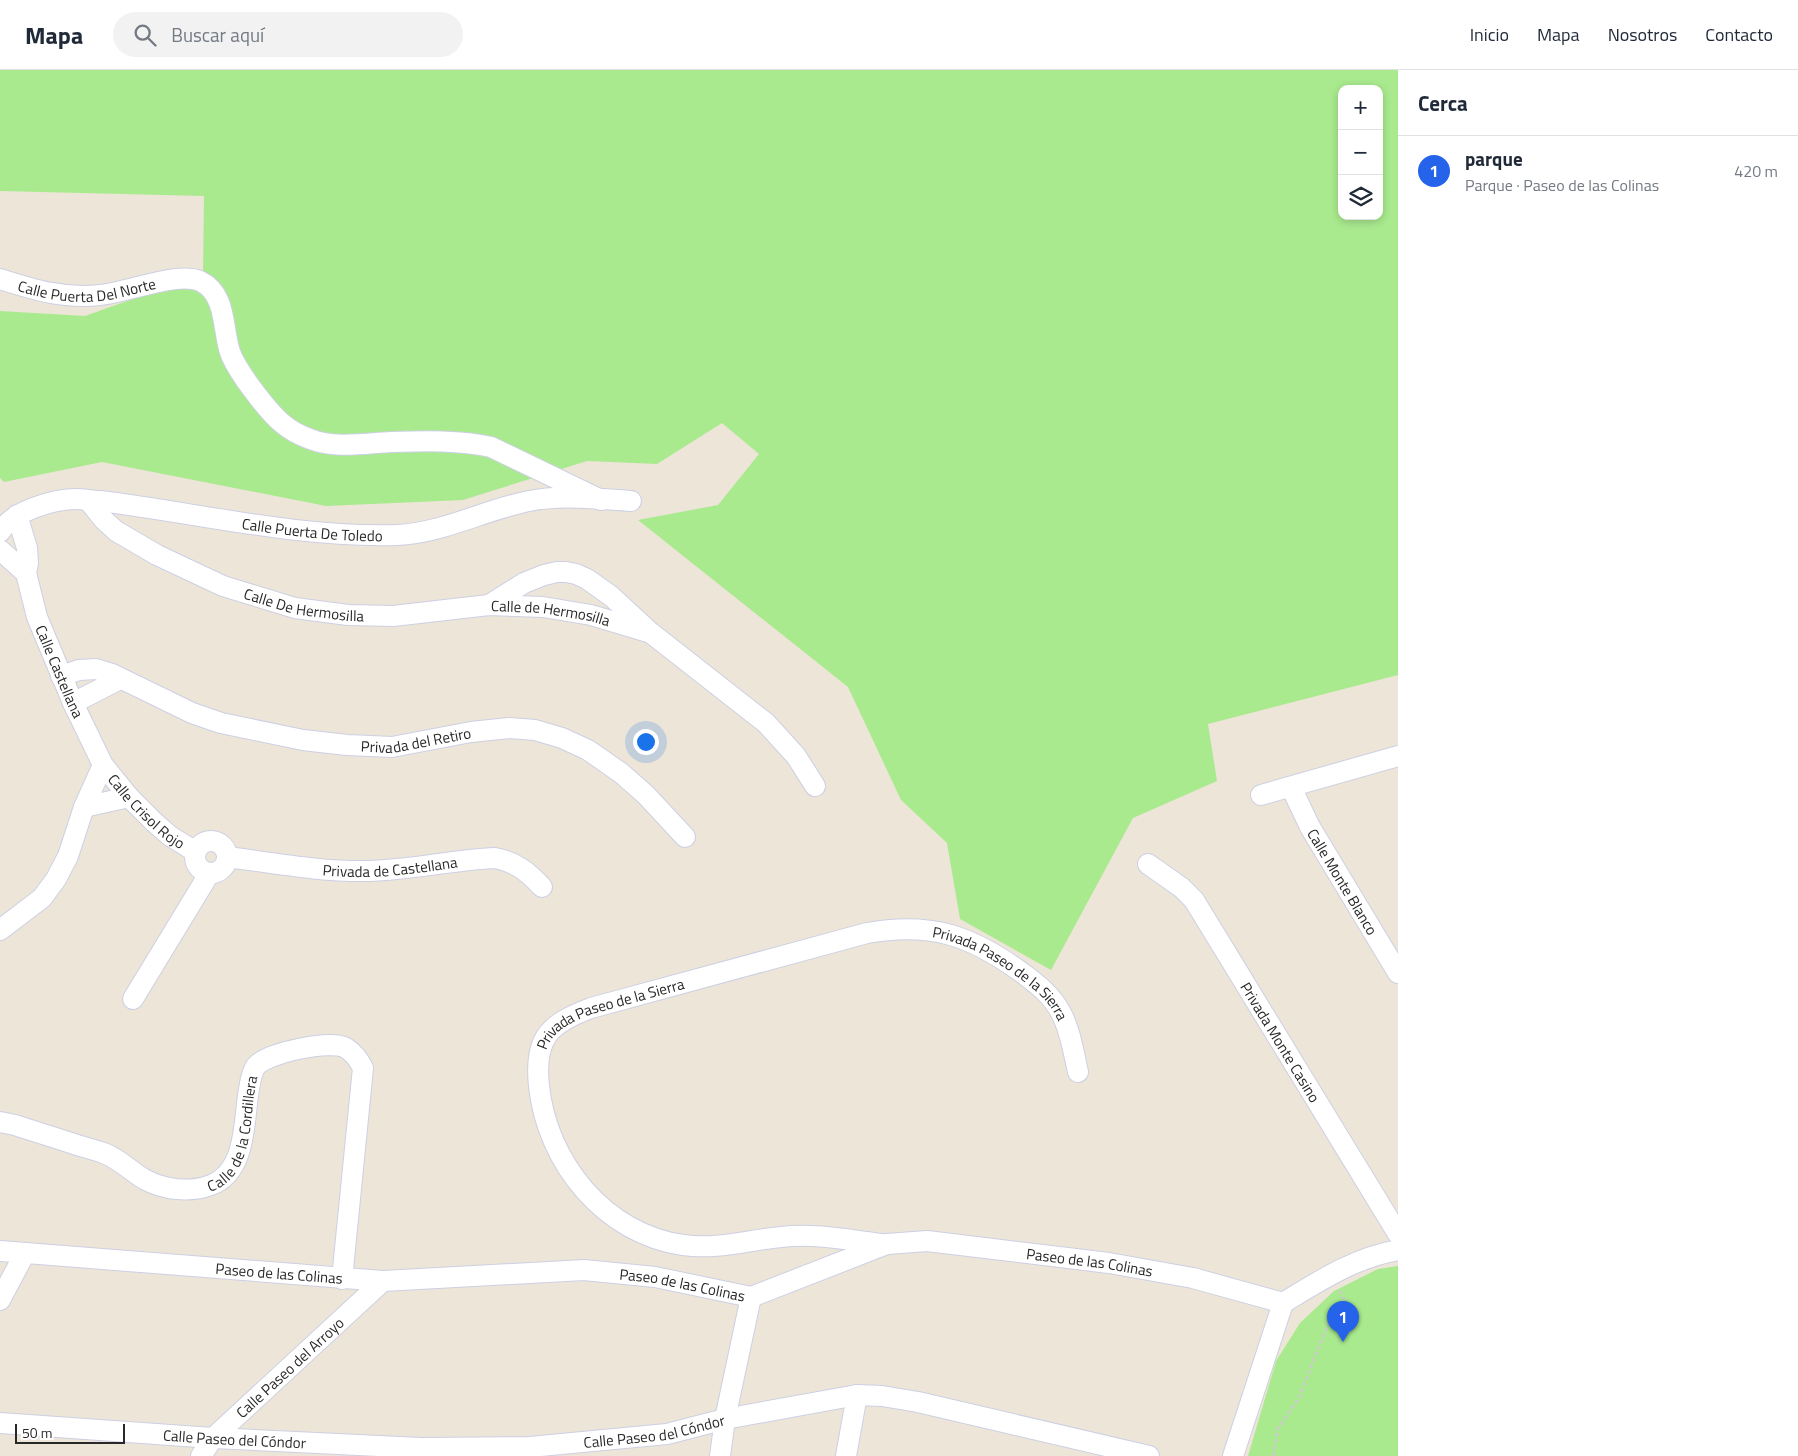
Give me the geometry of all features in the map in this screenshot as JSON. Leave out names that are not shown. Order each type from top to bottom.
[{"type":"street","name":"Calle Puerta Del Norte","points":[[0,279],[37,291],[69,296],[100,296],[174,279],[188,278],[200,282],[209,288],[217,298],[224,317],[230,352],[243,378],[283,424],[310,439],[340,445],[401,442],[473,443],[490,447],[602,500]]},
{"type":"street","name":"Calle Puerta De Toledo","points":[[0,532],[16,515],[50,503],[77,499],[123,504],[292,531],[398,535],[447,527],[495,509],[530,501],[563,497],[631,501]]},
{"type":"street","name":"Calle De Hermosilla","points":[[88,500],[104,520],[116,530],[157,554],[223,586],[295,608],[348,615],[393,616],[489,605]]},
{"type":"street","points":[[123,504],[132,539]]},
{"type":"street","name":"Calle Castellana","points":[[16,515],[27,548],[28,562],[26,573],[37,617],[73,703],[103,765]]},
{"type":"street","points":[[0,550],[26,573]]},
{"type":"street","name":"Calle de Hermosilla","points":[[489,605],[524,583],[557,572],[576,574],[597,585],[652,633],[766,723],[796,756],[815,786]]},
{"type":"street","name":"Calle de Hermosilla","points":[[489,605],[566,610],[652,633]]},
{"type":"street","points":[[61,676],[79,670],[96,668],[120,679]]},
{"type":"street","points":[[73,703],[120,679]]},
{"type":"street","name":"Privada del Retiro","points":[[120,679],[192,713],[221,723],[303,740],[347,745],[392,747],[471,732],[509,728],[535,730],[562,738],[588,750],[621,772],[646,795],[685,837]]},
{"type":"street","points":[[1261,795],[1398,756]]},
{"type":"street","points":[[0,930],[42,898],[56,880],[68,856],[84,807],[103,765]]},
{"type":"street","name":"Calle Crisol Rojo","points":[[103,765],[129,797],[170,836],[196,852]]},
{"type":"street","name":"Calle Monte Blanco","points":[[1291,786],[1310,828],[1398,974]]},
{"type":"street","points":[[84,807],[129,797]]},
{"type":"street","points":[[213,841],[223,846],[227,856],[224,867],[214,873],[209,874],[198,868],[195,863],[196,852],[202,844],[213,841]]},
{"type":"street","name":"Privada de Castellana","points":[[227,856],[305,868],[367,871],[396,870],[495,858],[515,863],[530,874],[542,887]]},
{"type":"street","name":"Privada Monte Casino","points":[[1148,864],[1182,888],[1194,900],[1398,1234]]},
{"type":"street","points":[[133,1000],[209,874]]},
{"type":"street","name":"Privada Paseo de la Sierra","points":[[887,1244],[793,1236],[716,1247],[683,1245],[649,1237],[626,1225],[604,1210],[588,1194],[568,1170],[551,1138],[540,1100],[538,1075],[539,1051],[544,1040],[553,1028],[572,1016],[591,1008],[868,933],[892,929],[926,930],[953,934],[981,946],[1038,985],[1051,997],[1062,1014],[1078,1072]]},
{"type":"street","name":"Calle de la Cordillera","points":[[0,1122],[16,1125],[106,1154],[145,1180],[165,1188],[191,1189],[212,1184],[227,1174],[235,1162],[242,1144],[251,1077],[257,1066],[266,1058],[319,1045],[336,1044],[346,1048],[358,1058],[363,1068],[342,1279]]},
{"type":"street","name":"Paseo de las Colinas","points":[[0,1251],[383,1281],[584,1270],[655,1277],[752,1297],[887,1244],[927,1241],[1109,1263],[1193,1278],[1283,1303]]},
{"type":"street","points":[[1233,1456],[1283,1303],[1355,1262],[1382,1252],[1398,1250]]},
{"type":"street","points":[[0,1300],[25,1253]]},
{"type":"street","name":"Calle Paseo del Arroyo","points":[[201,1456],[213,1438],[383,1281]]},
{"type":"street","points":[[720,1456],[752,1297]]},
{"type":"street","points":[[846,1456],[858,1395]]},
{"type":"street","name":"Calle Paseo del Cóndor","points":[[0,1423],[213,1438],[421,1448],[530,1446],[667,1434],[726,1420],[858,1395],[882,1396],[918,1402],[1149,1456]]},
{"type":"path","points":[[1273,1456],[1278,1428],[1299,1398],[1316,1351],[1330,1322],[1346,1303],[1331,1275]]},
{"type":"green space","points":[[0,70],[1398,70],[1398,675],[1208,724],[1217,781],[1133,818],[1051,970],[960,919],[947,843],[901,800],[848,687],[638,520],[718,505],[759,454],[722,423],[657,464],[587,461],[463,500],[326,506],[102,462],[4,482],[0,478],[0,311],[85,316],[203,274],[204,196],[0,191]]},
{"type":"green space","points":[[1398,1266],[1398,1456],[1248,1456],[1276,1361],[1300,1323],[1334,1291],[1378,1269]]},
{"type":"place","name":"parque","points":[[1343,1342]]}]
